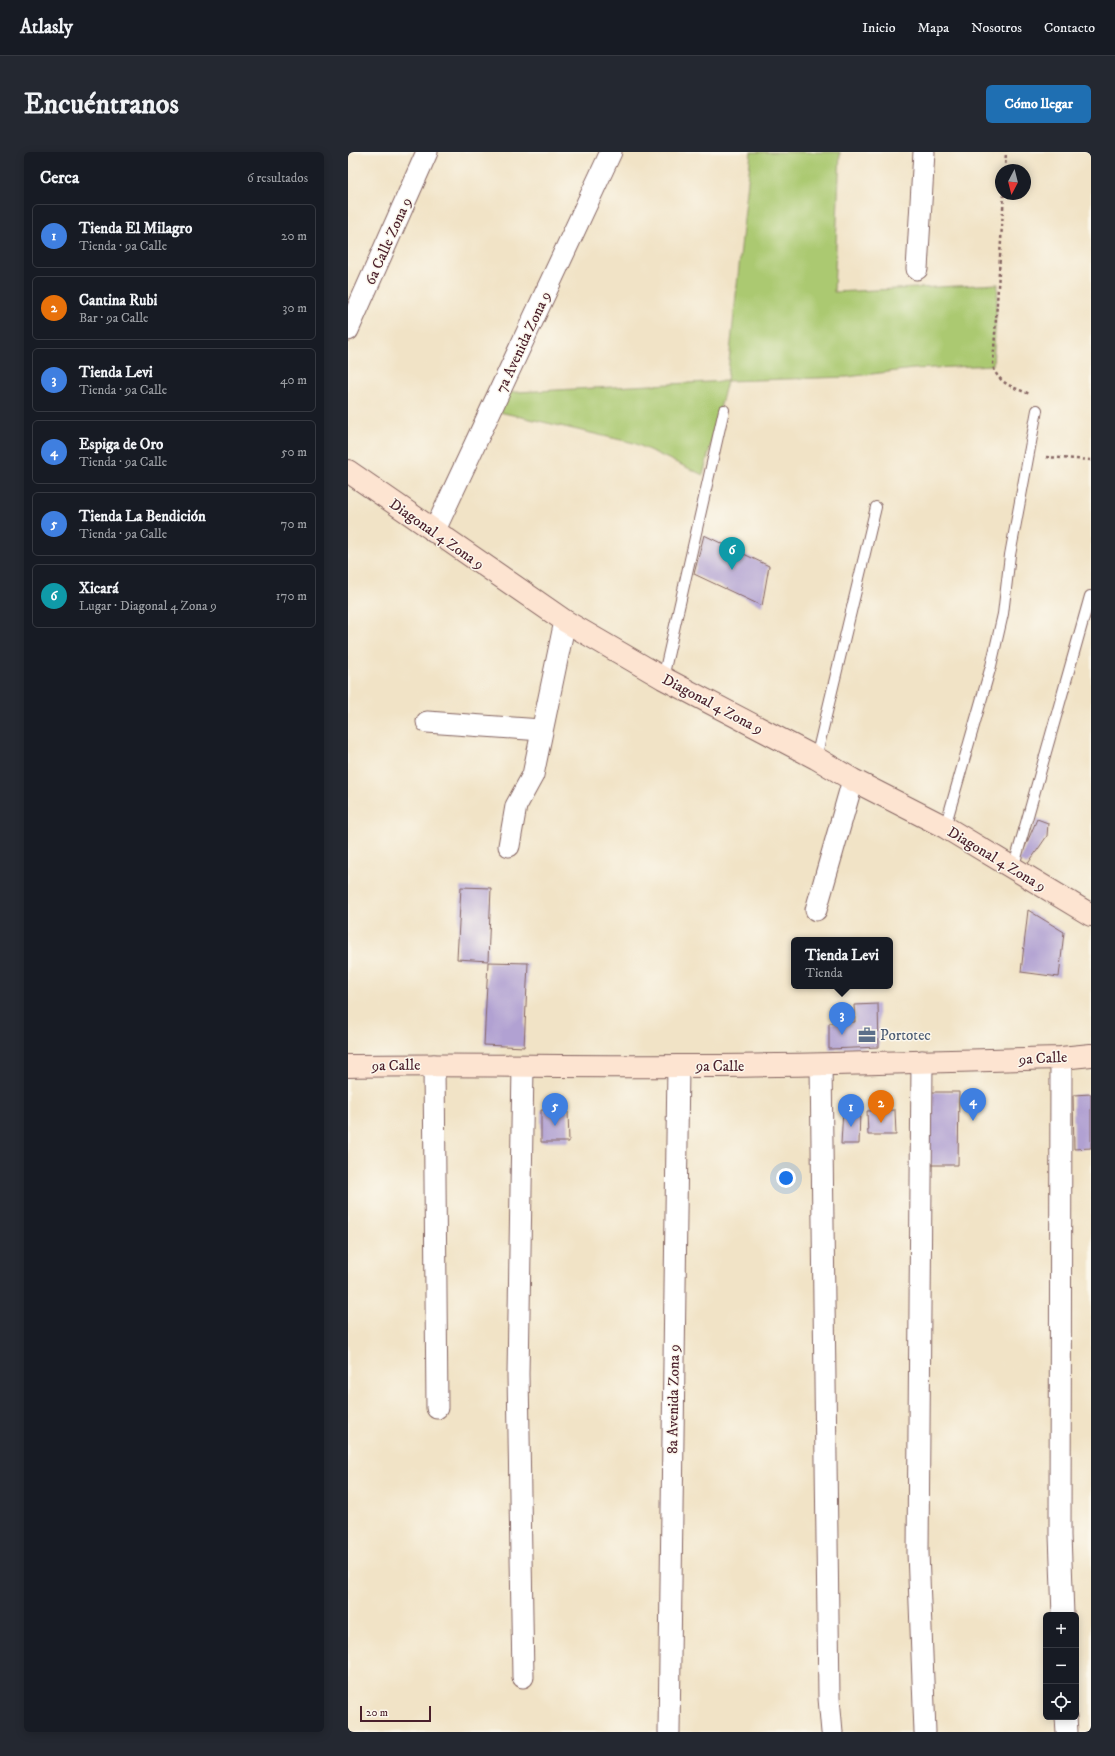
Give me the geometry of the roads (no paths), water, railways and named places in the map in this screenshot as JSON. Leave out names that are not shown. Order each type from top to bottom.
[{"type":"main road","name":"Diagonal 4 Zona 9","points":[[348,471],[434,532],[565,621],[663,678],[944,827],[1091,915]]},
{"type":"main road","name":"9a Calle","points":[[348,1066],[821,1065],[1061,1058],[1091,1055]]},
{"type":"street","name":"6a Calle Zona 9","points":[[348,330],[427,152]]},
{"type":"street","name":"7a Avenida Zona 9","points":[[434,532],[611,152]]},
{"type":"street","points":[[917,269],[924,152]]},
{"type":"street","points":[[509,846],[516,806],[533,775],[541,730],[565,621]]},
{"type":"street","points":[[427,722],[541,730]]},
{"type":"street","points":[[816,910],[853,780]]},
{"type":"street","points":[[1061,1058],[1060,1535],[1063,1612]]},
{"type":"street","points":[[922,1061],[918,1552],[925,1732]]},
{"type":"street","points":[[434,1065],[437,1408]]},
{"type":"street","points":[[821,1065],[824,1404],[832,1732]]},
{"type":"street","points":[[523,1066],[518,1374],[523,1677]]},
{"type":"street","name":"8a Avenida Zona 9","points":[[669,1732],[678,1066]]},
{"type":"street","points":[[1066,1720],[1067,1732]]},
{"type":"lane","points":[[663,678],[724,410]]},
{"type":"lane","points":[[944,827],[991,666],[1003,614],[1010,555],[1030,456],[1037,410]]},
{"type":"lane","points":[[816,758],[876,507]]},
{"type":"lane","points":[[1013,869],[1090,596]]},
{"type":"place","name":"Xicará","points":[[732,570]]},
{"type":"place","name":"Tienda Levi","points":[[842,1035]]},
{"type":"place","name":"Portotec","points":[[867,1035]]},
{"type":"place","name":"Espiga de Oro","points":[[973,1121]]},
{"type":"place","name":"Cantina Rubi","points":[[881,1123]]},
{"type":"place","name":"Tienda La Bendición","points":[[555,1126]]},
{"type":"place","name":"Tienda El Milagro","points":[[851,1127]]}]
